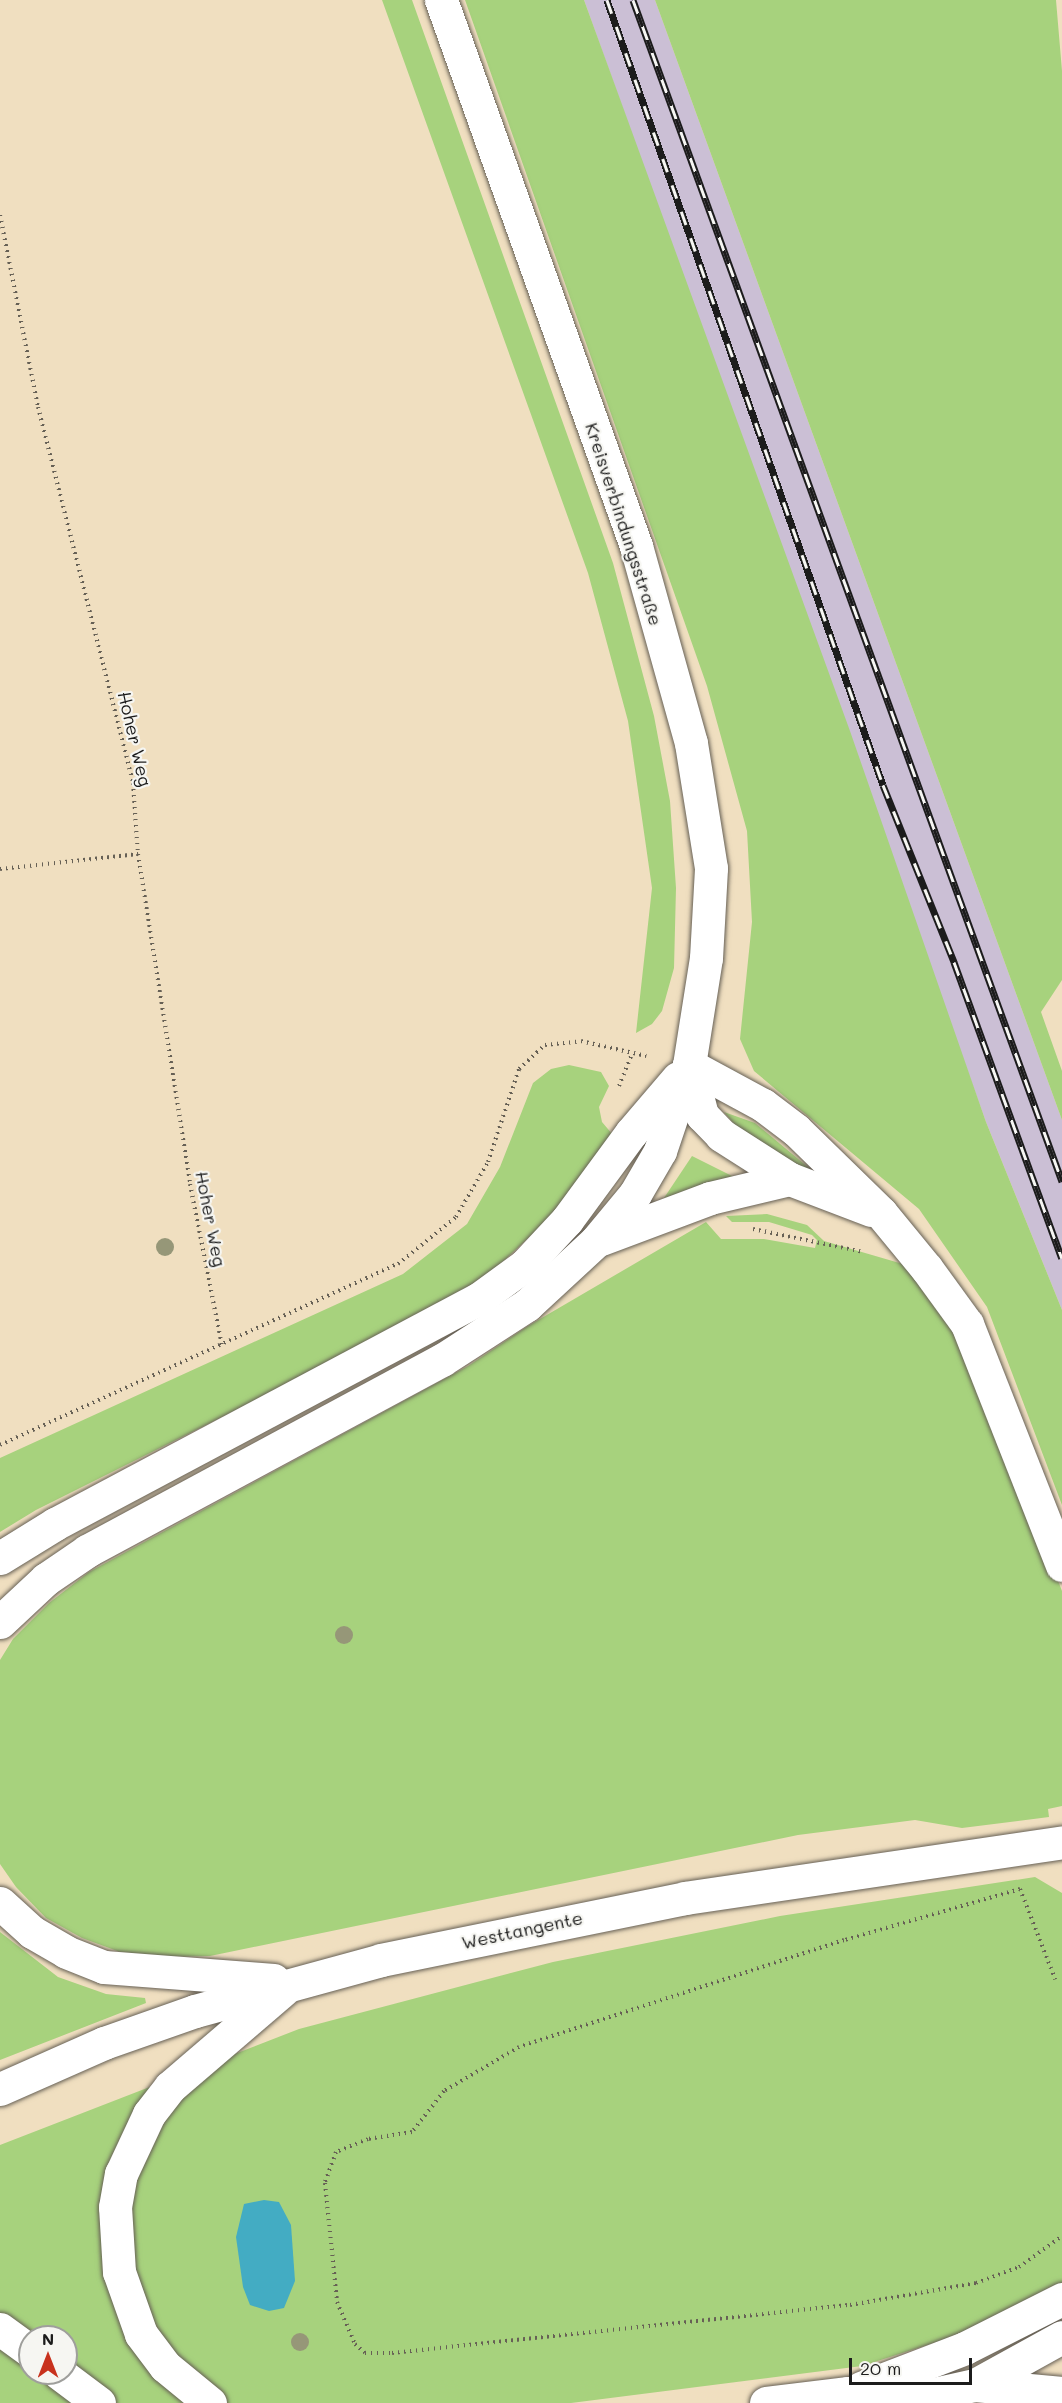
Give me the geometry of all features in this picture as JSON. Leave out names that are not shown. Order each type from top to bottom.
[{"type":"main road","name":"Kreisverbindungsstraße","points":[[441,0],[636,546],[691,744],[711,868],[706,958],[689,1065]]},
{"type":"main road","points":[[0,1558],[65,1519],[477,1300],[525,1265],[560,1227],[631,1133],[689,1065]]},
{"type":"main road","points":[[689,1065],[702,1115],[721,1135],[790,1179],[881,1214]]},
{"type":"main road","points":[[689,1065],[763,1105],[796,1130],[881,1214],[967,1324],[1062,1564]]},
{"type":"main road","points":[[0,1622],[46,1579],[87,1551],[442,1360],[527,1305],[596,1241],[635,1194],[660,1151],[689,1065]]},
{"type":"main road","points":[[596,1241],[710,1198],[790,1179]]},
{"type":"main road","name":"Westtangente","points":[[0,2089],[104,2043],[294,1981],[532,1927],[685,1898],[1062,1842]]},
{"type":"main road","points":[[0,1903],[32,1932],[66,1952],[104,1967],[294,1981]]},
{"type":"main road","points":[[210,2403],[165,2366],[141,2334],[128,2303],[115,2241],[115,2207],[121,2174],[149,2114],[170,2087],[294,1981]]},
{"type":"main road","points":[[848,2393],[965,2348],[1062,2299]]},
{"type":"main road","points":[[0,2330],[18,2343]]},
{"type":"main road","points":[[766,2403],[848,2393],[929,2396],[975,2385],[1062,2337]]},
{"type":"main road","points":[[75,2385],[99,2403]]},
{"type":"main road","points":[[975,2385],[1062,2393]]},
{"type":"path","name":"Hoher Weg","points":[[0,215],[38,407],[133,783],[138,854],[190,1184],[222,1346]]},
{"type":"path","points":[[0,869],[138,854]]},
{"type":"path","points":[[0,1445],[398,1264],[456,1217],[488,1162],[519,1069],[545,1045],[581,1041],[689,1065]]},
{"type":"path","points":[[631,1133],[617,1123],[610,1107],[632,1053]]},
{"type":"path","points":[[746,1229],[769,1229],[870,1253]]},
{"type":"path","points":[[1030,1887],[844,1940],[519,2047],[444,2091],[412,2132],[368,2139],[336,2152],[325,2183],[337,2302],[355,2344],[365,2353],[392,2353],[850,2305],[976,2283],[1019,2267],[1062,2236]]},
{"type":"path","points":[[1020,1889],[1055,1978]]},
{"type":"shaded area","points":[[584,0],[655,0],[1062,1120],[1062,1310],[986,1122]]},
{"type":"green space","points":[[382,0],[412,0],[613,563],[654,716],[670,801],[676,888],[674,968],[662,1011],[652,1024],[636,1033],[652,888],[628,721],[588,573]]},
{"type":"green space","points":[[465,0],[584,0],[850,731],[986,1122],[1062,1310],[1062,1505],[987,1307],[919,1209],[754,1071],[740,1039],[752,922],[747,831],[707,686]]},
{"type":"green space","points":[[655,0],[1056,0],[1062,71],[1062,980],[1041,1012],[1062,1071],[1062,1120]]},
{"type":"green space","points":[[569,1065],[601,1072],[609,1086],[599,1107],[602,1122],[613,1135],[552,1216],[468,1294],[36,1510],[0,1532],[0,1458],[403,1274],[467,1224],[500,1167],[533,1083],[551,1069]]},
{"type":"green space","points":[[724,1112],[755,1123],[828,1184],[736,1126]]},
{"type":"green space","points":[[692,1156],[734,1177],[664,1198]]},
{"type":"green space","points":[[767,1214],[807,1225],[824,1241],[920,1269],[952,1307],[1062,1591],[1062,1806],[1048,1809],[1049,1817],[962,1828],[915,1820],[798,1835],[210,1956],[165,1957],[120,1952],[82,1938],[46,1918],[16,1887],[0,1864],[0,1660],[13,1639],[49,1603],[89,1572],[468,1366],[528,1326],[706,1222],[721,1239],[764,1239],[815,1248],[817,1240],[812,1235],[769,1222],[732,1222],[726,1216]]},
{"type":"green space","points":[[1035,1877],[1062,1893],[1062,2284],[974,2330],[862,2366],[571,2403],[0,2403],[0,2145],[299,2029],[553,1962],[780,1916]]},
{"type":"green space","points":[[0,1932],[58,1977],[106,1994],[145,1998],[146,2003],[0,2060]]},
{"type":"water","points":[[264,2200],[279,2202],[291,2225],[295,2281],[284,2308],[269,2311],[250,2305],[243,2287],[236,2237],[244,2204]]},
{"type":"railway","points":[[607,0],[883,785],[954,962],[1062,1258]]},
{"type":"railway","points":[[633,0],[1062,1181]]}]
